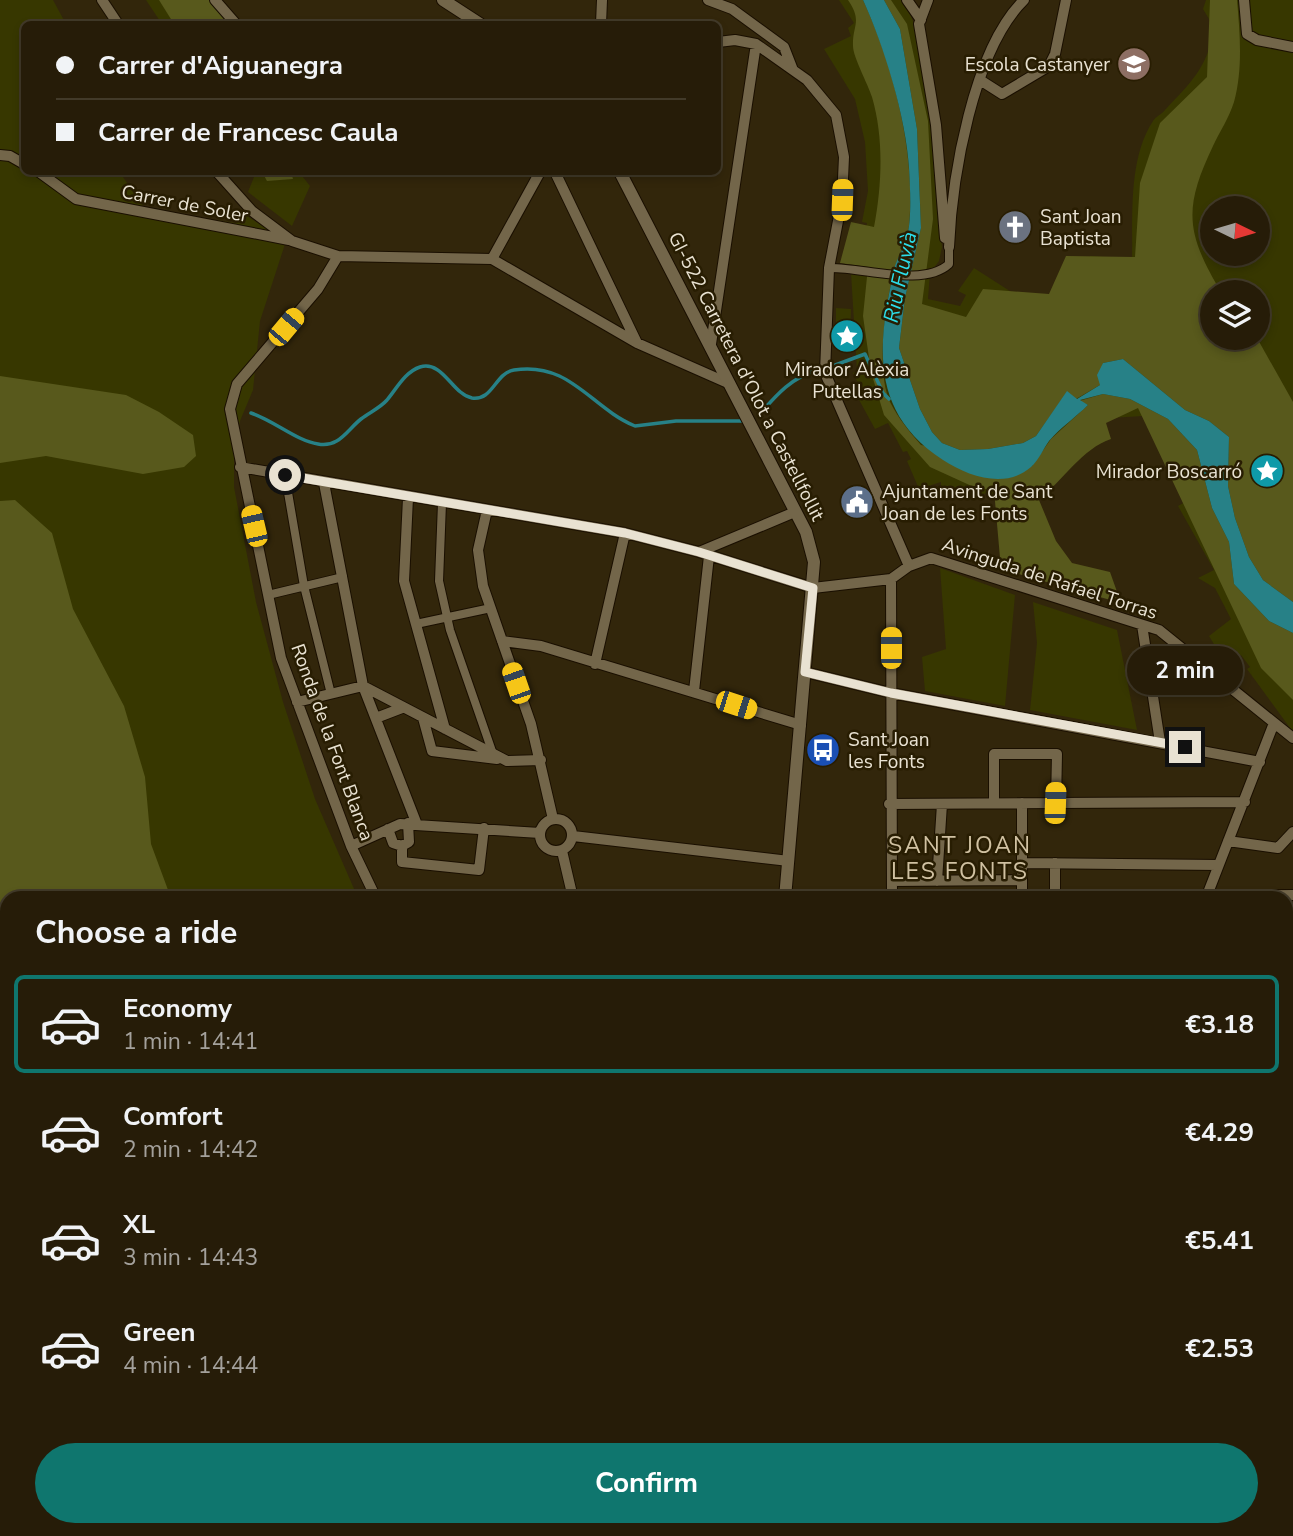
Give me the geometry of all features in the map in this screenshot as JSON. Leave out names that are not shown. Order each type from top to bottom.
[{"type":"street","points":[[102,0],[116,21]]},
{"type":"street","points":[[215,0],[233,21]]},
{"type":"street","points":[[443,0],[475,21]]},
{"type":"street","points":[[601,21],[602,0]]},
{"type":"street","points":[[708,0],[732,9],[784,47],[793,70]]},
{"type":"street","points":[[907,0],[921,19]]},
{"type":"street","points":[[928,0],[919,24],[936,125],[942,223],[949,247]]},
{"type":"street","points":[[833,268],[922,275],[939,273],[949,264],[954,187],[980,80],[1009,15],[1024,0]]},
{"type":"street","points":[[980,80],[1002,94],[1049,66],[1055,54],[1066,0]]},
{"type":"street","points":[[1244,0],[1247,34],[1257,40],[1293,47]]},
{"type":"street","points":[[721,42],[735,40],[756,44],[807,80],[836,115],[844,157],[825,373],[909,566]]},
{"type":"street","points":[[711,344],[756,44]]},
{"type":"street","points":[[0,155],[21,162]]},
{"type":"street","name":"Carrer de Soler","points":[[43,175],[76,199],[292,241]]},
{"type":"street","points":[[221,175],[251,211],[292,241],[338,256],[492,259],[637,343],[730,384]]},
{"type":"street","points":[[492,259],[538,175]]},
{"type":"street","points":[[556,175],[637,343]]},
{"type":"street","name":"GI-522 Carretera d'Olot a Castellfollit","points":[[622,175],[806,532],[814,562],[786,891]]},
{"type":"street","name":"Ronda de la Font Blanca","points":[[338,256],[318,289],[237,384],[230,409],[281,658],[351,846],[373,891]]},
{"type":"street","points":[[240,467],[408,498],[625,533],[813,588],[891,579],[889,804],[892,891]]},
{"type":"street","points":[[285,475],[304,586],[331,694]]},
{"type":"street","points":[[324,483],[363,686],[412,823],[409,842],[402,846],[393,844],[388,829]]},
{"type":"street","points":[[408,498],[404,582],[445,729]]},
{"type":"street","points":[[442,503],[439,581],[447,618],[494,754]]},
{"type":"street","points":[[487,510],[478,550],[483,586],[541,760],[553,819]]},
{"type":"street","points":[[704,554],[795,512]]},
{"type":"street","points":[[595,664],[625,533]]},
{"type":"street","points":[[694,691],[704,554]]},
{"type":"street","name":"Avinguda de Rafael Torras","points":[[891,579],[909,566],[931,558],[1159,630],[1293,738]]},
{"type":"street","points":[[268,595],[342,577]]},
{"type":"street","points":[[415,624],[491,608]]},
{"type":"street","points":[[1142,625],[1160,742]]},
{"type":"street","points":[[502,641],[541,646],[801,725]]},
{"type":"street","points":[[805,672],[891,693],[1260,762]]},
{"type":"street","points":[[297,702],[363,686],[507,761]]},
{"type":"street","points":[[376,718],[402,708]]},
{"type":"street","points":[[423,718],[432,751],[507,761],[541,760]]},
{"type":"street","points":[[1209,891],[1274,723]]},
{"type":"street","points":[[994,803],[994,754],[1057,754],[1055,803]]},
{"type":"street","points":[[889,804],[1245,802]]},
{"type":"street","points":[[1022,803],[1022,891]]},
{"type":"street","points":[[937,881],[942,804]]},
{"type":"street","points":[[553,819],[563,820],[570,826],[573,836],[570,845],[562,851],[551,851],[542,844],[540,833],[544,824],[553,819]]},
{"type":"street","points":[[351,846],[388,829],[412,823],[540,833]]},
{"type":"street","points":[[402,846],[402,862],[479,870],[484,828]]},
{"type":"street","points":[[1228,841],[1278,848],[1293,832]]},
{"type":"street","points":[[573,836],[789,861]]},
{"type":"street","points":[[562,851],[571,891]]},
{"type":"street","points":[[1022,863],[1218,865]]},
{"type":"street","points":[[1055,863],[1055,891]]},
{"type":"street","points":[[892,881],[1022,880]]},
{"type":"shaded area","points":[[0,0],[53,0],[64,21],[21,21],[21,175],[126,175],[123,177],[145,209],[236,223],[239,211],[286,241],[260,321],[253,390],[240,421],[234,450],[234,487],[256,602],[283,702],[315,799],[355,891],[0,891]]},
{"type":"shaded area","points":[[146,0],[211,0],[232,21],[160,21]]},
{"type":"shaded area","points":[[159,0],[220,0],[235,21],[172,21]]},
{"type":"shaded area","points":[[839,0],[902,0],[913,21],[928,82],[942,247],[939,261],[930,273],[928,299],[960,306],[966,295],[958,291],[974,268],[1033,306],[1089,293],[1090,256],[1132,259],[1132,206],[1139,153],[1153,121],[1190,82],[1207,55],[1215,29],[1203,9],[1206,0],[1293,0],[1293,732],[1247,669],[1250,667],[1241,655],[1226,664],[1209,636],[1231,619],[1215,588],[1198,578],[1214,570],[1178,506],[1199,494],[1143,416],[1110,418],[1036,488],[992,494],[941,492],[941,482],[919,489],[907,461],[911,459],[907,451],[903,452],[888,423],[875,429],[852,387],[859,385],[853,373],[857,371],[851,273],[859,262],[867,223],[862,222],[868,191],[865,142],[855,99],[824,49],[851,36],[848,28],[854,23]]},
{"type":"shaded area","points":[[848,0],[863,0],[885,54],[901,114],[910,176],[908,234],[892,278],[884,334],[883,372],[890,402],[897,414],[921,445],[1032,466],[1051,439],[1088,405],[1079,401],[1103,394],[1130,399],[1168,419],[1197,450],[1212,508],[1229,542],[1234,584],[1269,621],[1293,633],[1293,700],[1261,668],[1138,408],[1106,423],[1111,439],[1082,457],[1039,500],[1056,541],[1072,563],[1110,572],[1121,603],[1001,569],[994,490],[976,488],[930,467],[884,415],[871,372],[863,316],[868,267],[840,263],[851,222],[874,227],[880,178],[876,113],[854,51],[856,19]]},
{"type":"shaded area","points":[[884,0],[891,0],[907,24],[928,121],[933,219],[922,304],[966,317],[983,289],[1049,294],[1066,256],[1135,257],[1140,183],[1160,123],[1207,77],[1210,0],[1237,0],[1240,51],[1237,90],[1232,108],[1203,168],[1193,204],[1200,266],[1207,266],[1214,280],[1200,280],[1200,350],[1264,350],[1293,402],[1293,602],[1263,580],[1249,557],[1235,518],[1228,486],[1229,437],[1209,421],[1185,410],[1123,359],[1103,363],[1100,385],[1076,399],[1067,392],[1036,436],[1023,443],[960,450],[942,443],[932,432],[920,409],[899,348],[905,298],[921,228],[917,129],[900,29]]},
{"type":"shaded area","points":[[255,175],[301,175],[310,186],[292,226],[248,192]]},
{"type":"shaded area","points":[[264,175],[292,175],[293,179],[267,181]]},
{"type":"shaded area","points":[[836,308],[851,309],[850,343],[836,343]]},
{"type":"shaded area","points":[[0,376],[126,395],[159,412],[193,435],[196,456],[184,467],[143,474],[46,456],[0,463]]},
{"type":"shaded area","points":[[15,500],[52,533],[73,609],[124,706],[145,777],[151,844],[168,891],[0,891],[0,501]]},
{"type":"shaded area","points":[[940,568],[1015,595],[1005,706],[925,691],[922,657],[946,649]]},
{"type":"shaded area","points":[[1033,602],[1117,630],[1137,730],[1030,710],[1037,643]]},
{"type":"water","name":"Riu Fluvià","points":[[863,0],[884,0],[900,29],[917,129],[921,228],[905,298],[899,348],[920,409],[932,432],[942,443],[960,450],[1023,443],[1036,436],[1067,391],[1077,399],[1100,385],[1097,375],[1103,363],[1123,359],[1185,410],[1209,421],[1229,437],[1228,486],[1235,518],[1249,557],[1263,580],[1293,602],[1293,633],[1269,621],[1234,584],[1229,542],[1212,508],[1197,450],[1168,419],[1130,399],[1103,394],[1080,400],[1088,405],[1053,436],[1031,467],[1021,474],[999,479],[964,471],[943,460],[919,441],[902,420],[891,398],[884,374],[883,349],[884,322],[895,266],[909,229],[909,168],[904,127],[893,82]]},
{"type":"waterway","points":[[830,367],[865,354],[883,393],[889,399]]},
{"type":"waterway","points":[[251,413],[293,435],[325,445],[337,441],[384,403],[410,373],[428,366],[435,368],[472,398],[485,395],[508,372],[533,369],[550,372],[565,379],[619,418],[635,426],[676,421],[742,421]]},
{"type":"waterway","points":[[759,415],[793,382],[820,369]]},
{"type":"place","name":"Escola Castanyer","points":[[1134,64]]},
{"type":"place","name":"Sant Joan Baptista","points":[[1015,227]]},
{"type":"place","name":"Mirador Alèxia Putellas","points":[[847,336]]},
{"type":"place","name":"Mirador Boscarró","points":[[1267,471]]},
{"type":"place","name":"Ajuntament de Sant Joan de les Fonts","points":[[857,502]]},
{"type":"place","name":"Sant Joan les Fonts","points":[[823,750]]},
{"type":"district","name":"SANT JOAN LES FONTS","points":[[960,858]]},
{"type":"route","points":[[285,475],[625,533],[699,552],[813,588],[805,672],[891,693],[1185,747]]}]
